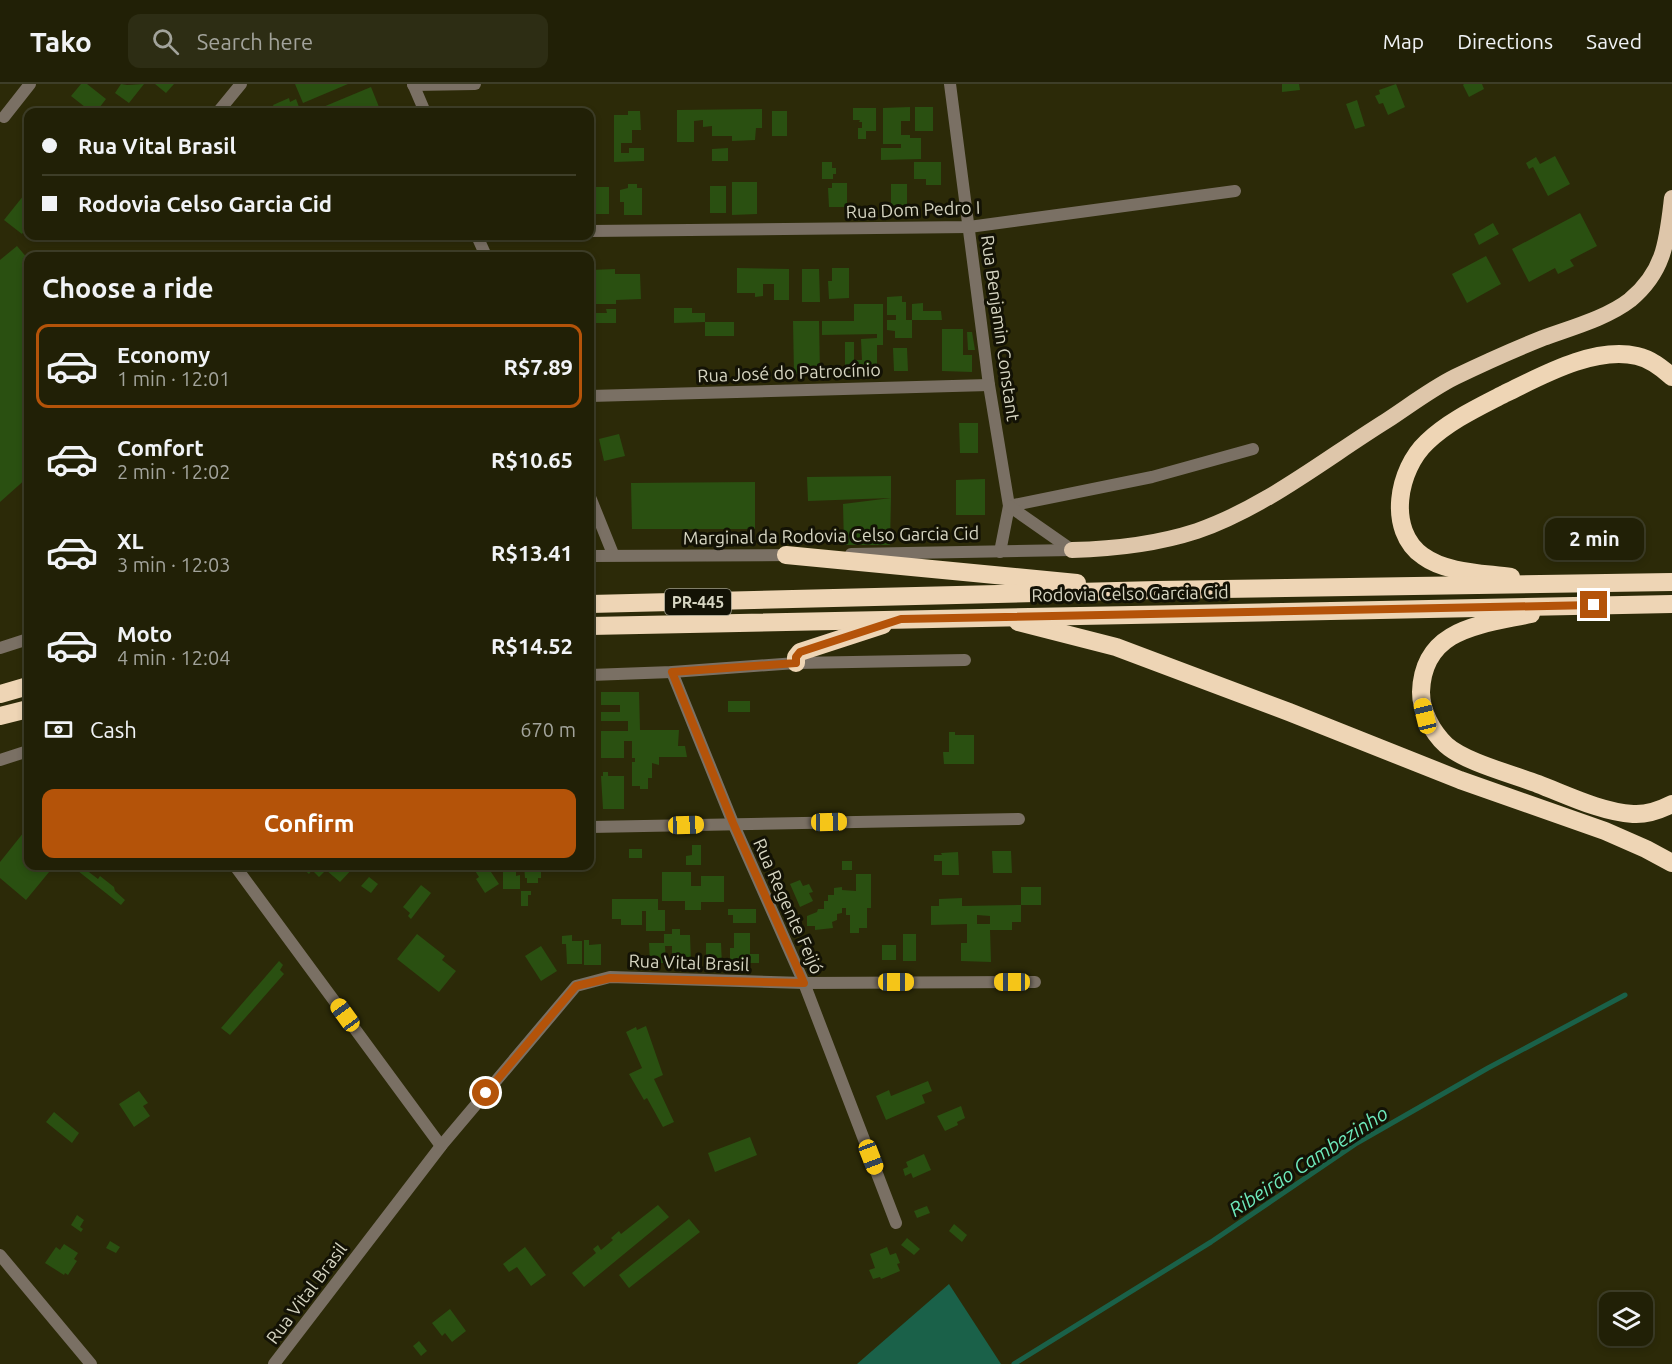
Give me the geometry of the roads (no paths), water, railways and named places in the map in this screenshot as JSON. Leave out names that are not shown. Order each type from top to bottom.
[{"type":"highway","points":[[1072,550],[1108,549],[1154,542],[1197,531],[1231,517],[1288,486],[1453,378],[1522,346],[1598,317],[1629,301],[1646,284],[1660,263],[1668,236],[1672,198]]},
{"type":"highway","points":[[1572,585],[1470,572],[1443,566],[1422,556],[1410,543],[1403,529],[1399,512],[1402,488],[1410,464],[1426,443],[1460,416],[1550,371],[1590,358],[1616,354],[1638,356],[1660,366],[1672,377]]},
{"type":"highway","points":[[786,555],[1156,590]]},
{"type":"highway","name":"Rodovia Celso Garcia Cid","points":[[594,604],[1156,590],[1672,582]]},
{"type":"highway","name":"Rodovia Celso Garcia Cid","points":[[594,626],[1672,604]]},
{"type":"highway","points":[[1572,605],[1458,632],[1439,646],[1428,659],[1422,678],[1421,698],[1425,716],[1446,746],[1472,760],[1606,809],[1634,814],[1656,812],[1672,804]]},
{"type":"highway","points":[[996,617],[1116,647],[1460,780],[1605,831],[1672,863]]},
{"type":"highway","points":[[796,663],[796,657],[800,652],[901,619]]},
{"type":"highway","points":[[0,694],[24,687]]},
{"type":"highway","points":[[0,717],[24,710]]},
{"type":"street","points":[[4,117],[30,84]]},
{"type":"street","points":[[221,108],[241,84]]},
{"type":"street","points":[[423,108],[413,85],[475,84]]},
{"type":"street","name":"Rua Benjamin Constant","points":[[950,84],[989,385],[1009,506],[999,552]]},
{"type":"street","name":"Rua Dom Pedro I","points":[[594,231],[969,227],[1235,191]]},
{"type":"street","name":"Rua José do Patrocínio","points":[[594,396],[989,385]]},
{"type":"street","points":[[1009,506],[1152,477],[1253,449]]},
{"type":"street","points":[[1009,506],[1072,550]]},
{"type":"street","points":[[594,507],[613,554]]},
{"type":"street","name":"Marginal da Rodovia Celso Garcia Cid","points":[[594,555],[786,555],[1072,550]]},
{"type":"street","points":[[0,648],[24,640]]},
{"type":"street","points":[[594,675],[796,663],[965,660]]},
{"type":"street","name":"Rua Regente Feijó","points":[[672,672],[733,823],[804,983],[896,1223]]},
{"type":"street","points":[[0,760],[24,752]]},
{"type":"street","points":[[594,827],[1019,819]]},
{"type":"street","points":[[238,870],[441,1146]]},
{"type":"street","name":"Rua Vital Brasil","points":[[274,1364],[441,1146],[576,986],[610,978],[804,983],[1035,982]]},
{"type":"street","points":[[0,1255],[91,1364]]},
{"type":"waterway","name":"Ribeirão Cambezinho","points":[[1014,1364],[1211,1242],[1357,1143],[1488,1068],[1625,995]]}]
